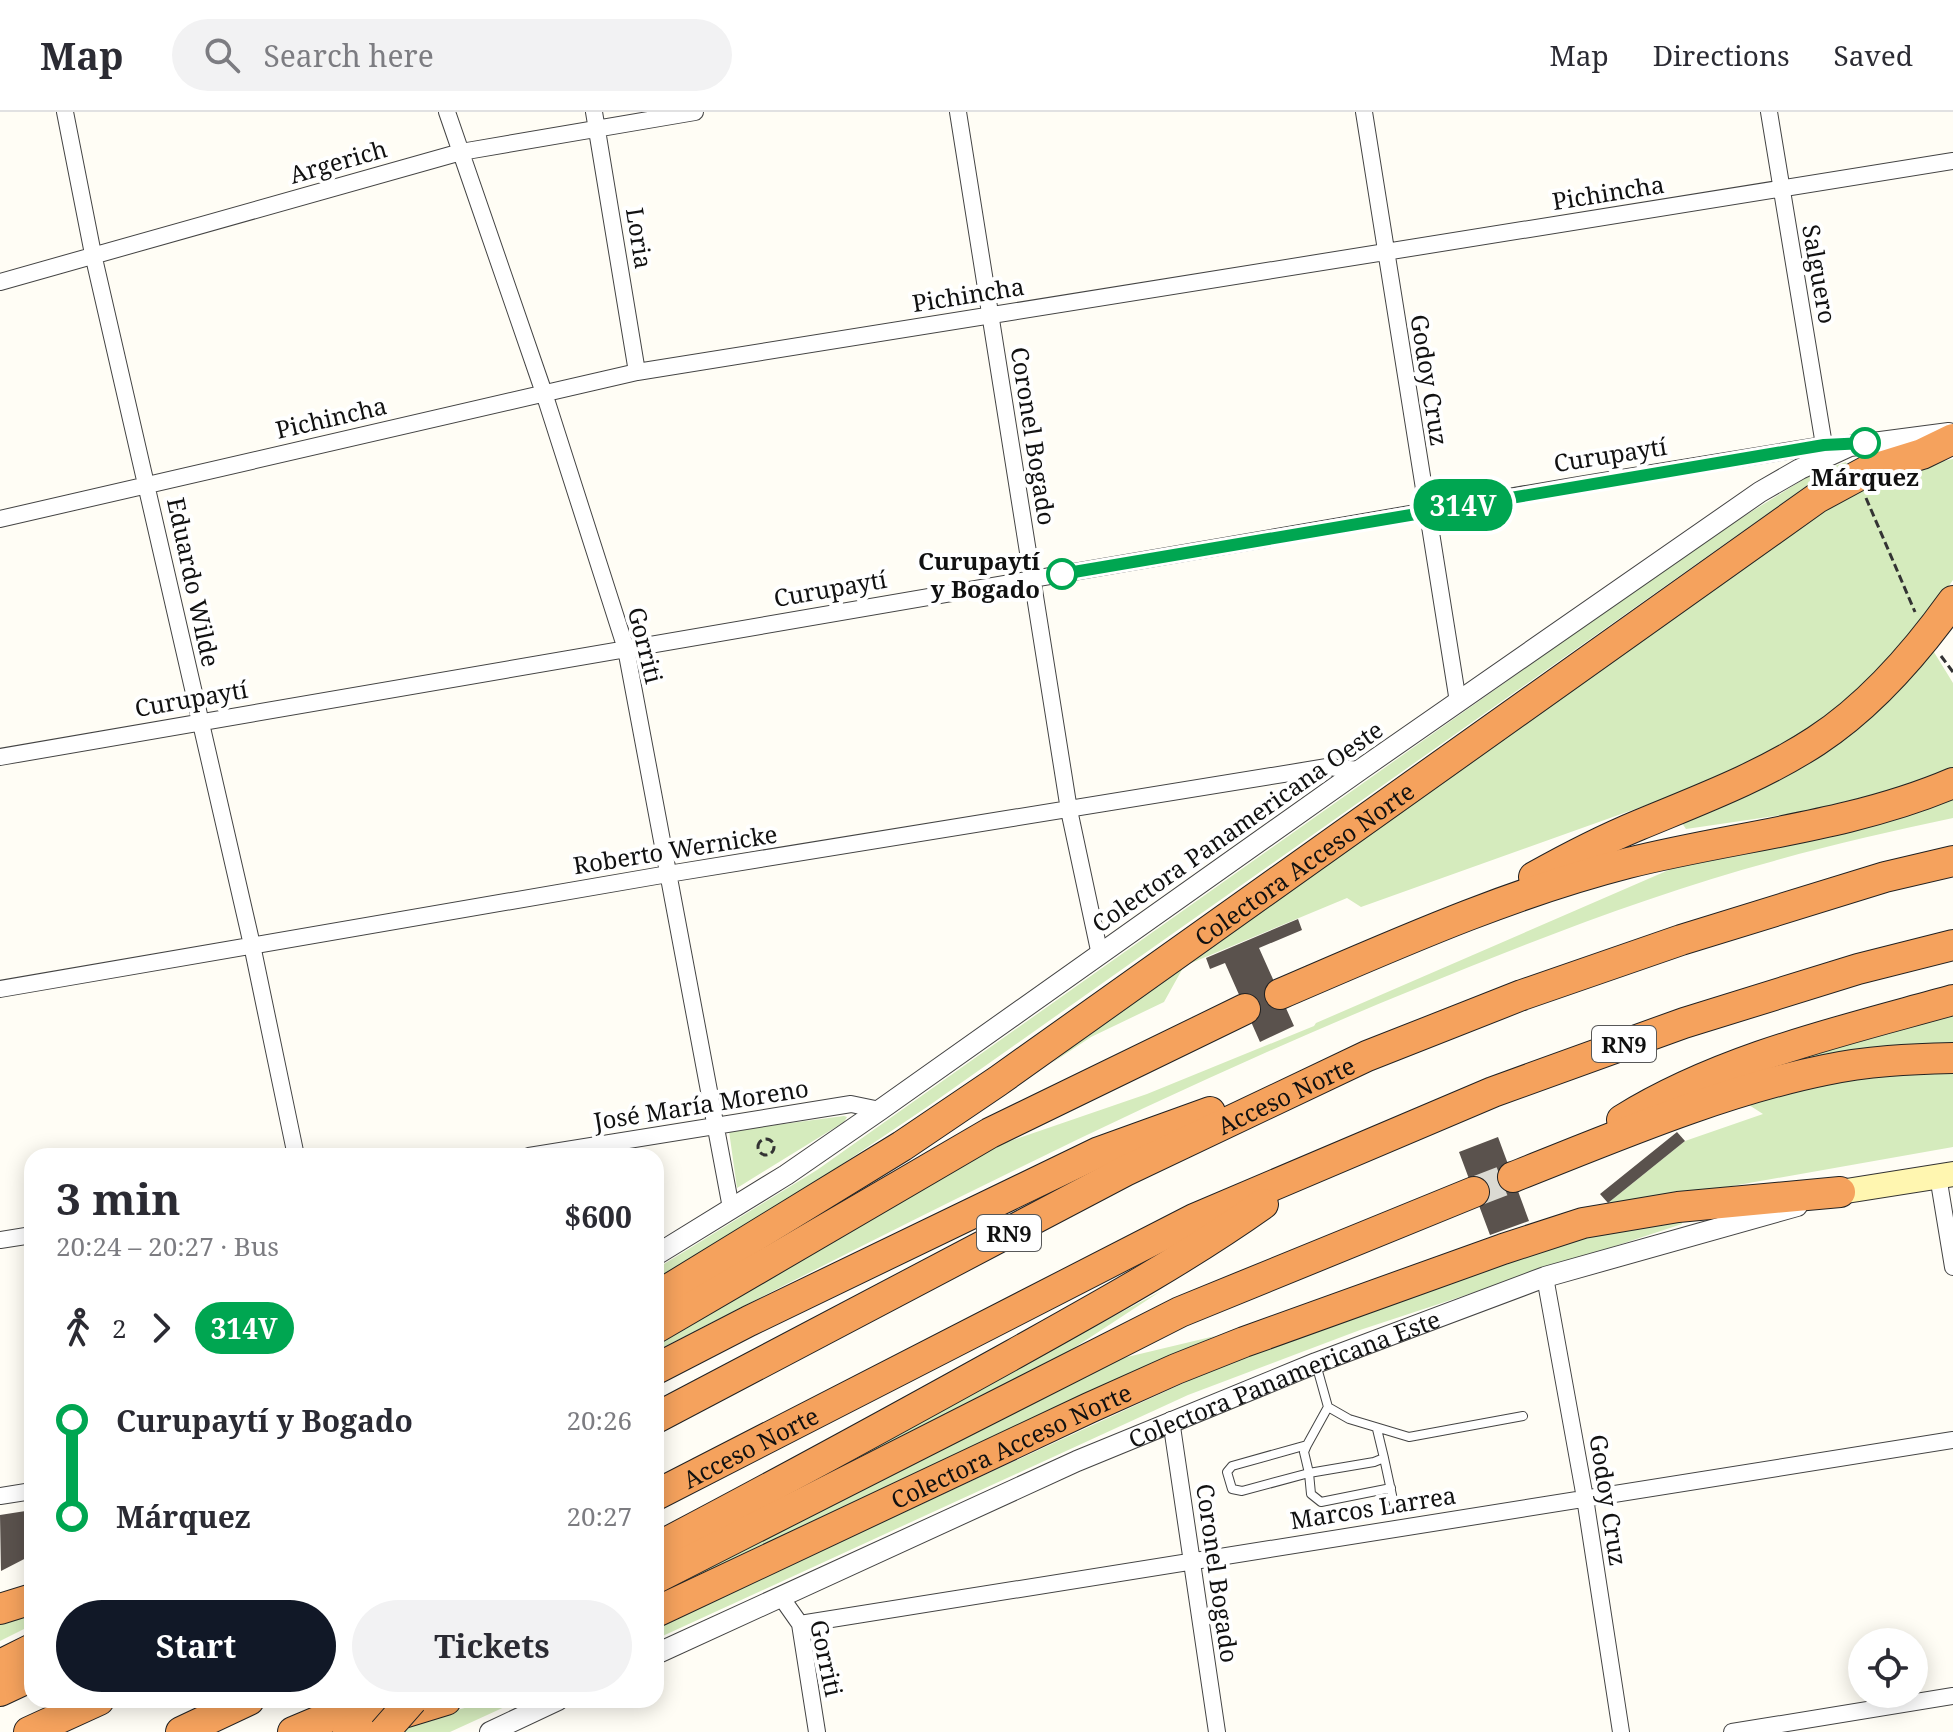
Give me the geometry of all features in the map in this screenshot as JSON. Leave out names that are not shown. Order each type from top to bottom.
[{"type":"highway","name":"Colectora Acceso Norte","points":[[664,1292],[889,1154],[998,1081],[1817,498],[1867,471],[1922,454],[1953,439]]},
{"type":"highway","points":[[1280,994],[1472,911],[1591,847],[1733,786],[1816,741],[1883,686],[1953,601]]},
{"type":"highway","points":[[1472,911],[1629,863],[1837,819],[1953,783]]},
{"type":"highway","name":"Acceso Norte","points":[[664,1414],[1125,1171],[1367,1056],[1522,995],[1681,940],[1885,877],[1953,861]]},
{"type":"highway","name":"Acceso Norte","points":[[664,1491],[1194,1219],[1493,1092],[1684,1023],[1858,969],[1953,945]]},
{"type":"highway","points":[[1567,1155],[1643,1107],[1708,1077],[1800,1044],[1953,1000]]},
{"type":"highway","points":[[664,1323],[990,1133],[1245,1009]]},
{"type":"highway","points":[[664,1365],[1099,1152],[1367,1056]]},
{"type":"highway","points":[[1513,1177],[1726,1098],[1805,1074],[1872,1062],[1953,1058]]},
{"type":"highway","points":[[664,1544],[831,1456],[1208,1243],[1306,1172]]},
{"type":"highway","points":[[664,1574],[1180,1312],[1474,1192]]},
{"type":"highway","name":"Colectora Acceso Norte","points":[[664,1608],[1176,1369],[1503,1249],[1596,1221],[1678,1207],[1840,1192]]},
{"type":"highway","points":[[0,1608],[24,1601]]},
{"type":"highway","points":[[0,1665],[24,1653]]},
{"type":"highway","points":[[0,1691],[24,1680]]},
{"type":"highway","points":[[29,1732],[82,1708]]},
{"type":"highway","points":[[181,1732],[232,1708]]},
{"type":"highway","points":[[293,1732],[350,1708]]},
{"type":"highway","points":[[384,1732],[405,1708]]},
{"type":"highway","points":[[348,1732],[420,1708]]},
{"type":"main road","name":"Colectora Panamericana Este","points":[[1840,1192],[1946,1175]]},
{"type":"street","name":"Eduardo Wilde","points":[[65,112],[93,254],[252,945],[294,1148]]},
{"type":"street","name":"Gorriti","points":[[447,112],[544,393],[626,649],[731,1208]]},
{"type":"street","name":"Argerich","points":[[0,282],[461,152],[596,120],[695,112]]},
{"type":"street","name":"Coronel Bogado","points":[[958,112],[1069,810],[1100,955]]},
{"type":"street","name":"Godoy Cruz","points":[[1364,112],[1458,702]]},
{"type":"street","name":"Salguero","points":[[1769,112],[1824,445]]},
{"type":"street","name":"Loria","points":[[596,120],[637,372]]},
{"type":"street","name":"Pichincha","points":[[0,519],[637,372],[1953,161]]},
{"type":"street","name":"Curupaytí","points":[[0,757],[1824,445],[1850,446],[1953,433]]},
{"type":"street","name":"Colectora Panamericana Oeste","points":[[664,1250],[786,1175],[880,1110],[1760,492],[1850,446]]},
{"type":"street","name":"Roberto Wernicke","points":[[0,989],[668,874],[1327,767],[1360,770]]},
{"type":"street","name":"José María Moreno","points":[[581,1148],[851,1104],[880,1110]]},
{"type":"street","points":[[1946,1175],[1953,1267]]},
{"type":"street","name":"Colectora Panamericana Este","points":[[664,1650],[1171,1420],[1316,1363],[1545,1277],[1840,1192]]},
{"type":"street","points":[[0,1240],[24,1236]]},
{"type":"street","name":"Godoy Cruz","points":[[1545,1277],[1585,1498],[1621,1732]]},
{"type":"street","name":"Coronel Bogado","points":[[1171,1420],[1217,1732]]},
{"type":"street","name":"Marcos Larrea","points":[[800,1624],[1953,1440]]},
{"type":"street","points":[[0,1496],[24,1492]]},
{"type":"street","points":[[0,1608],[24,1596]]},
{"type":"street","name":"Gorriti","points":[[781,1597],[800,1624],[817,1732]]},
{"type":"street","points":[[1732,1732],[1953,1696]]},
{"type":"street","points":[[490,1732],[541,1708]]},
{"type":"lane","points":[[1316,1363],[1328,1407],[1304,1452],[1311,1494],[1321,1502],[1391,1488]]},
{"type":"lane","points":[[1328,1407],[1349,1419],[1409,1437],[1523,1416]]},
{"type":"lane","points":[[1377,1429],[1395,1509]]},
{"type":"lane","points":[[1307,1445],[1232,1466],[1227,1472],[1232,1489],[1237,1491],[1384,1458]]},
{"type":"path","points":[[1861,487],[1927,636],[1953,672]]},
{"type":"path","points":[[768,1139],[773,1142],[774,1150],[768,1155],[763,1154],[758,1148],[759,1143],[768,1139]]},
{"type":"green space","points":[[1953,459],[1953,580],[1932,610],[1872,679],[1838,710],[1790,743],[1722,778],[1361,907],[1347,898],[1184,966],[1164,1002],[1091,1037],[1052,1063],[1117,1012],[1788,533],[1859,487],[1924,465]]},
{"type":"green space","points":[[1846,462],[1847,465],[1821,476],[927,1107],[817,1181],[664,1275],[664,1264],[817,1170],[1709,538],[1812,474]]},
{"type":"green space","points":[[1929,644],[1953,683],[1953,771],[1908,786],[1803,812],[1686,829],[1679,819]]},
{"type":"green space","points":[[1953,797],[1953,818],[1818,849],[1638,903],[1548,936],[1318,1030],[1032,1162],[664,1347],[664,1330],[990,1148],[1147,1094],[1314,1026],[1701,856]]},
{"type":"green space","points":[[1953,1006],[1953,1048],[1775,1068],[1772,1058]]},
{"type":"green space","points":[[1953,1067],[1953,1147],[1704,1191],[1608,1203],[1685,1141],[1763,1114],[1749,1105],[1781,1087]]},
{"type":"green space","points":[[847,1117],[844,1122],[737,1188],[729,1131]]},
{"type":"green space","points":[[1679,1215],[1682,1224],[1360,1330],[1188,1395],[664,1635],[664,1623],[1214,1369],[1558,1240]]},
{"type":"green space","points":[[1161,1291],[1054,1361],[664,1558]]},
{"type":"green space","points":[[1215,1336],[664,1593],[664,1583],[1123,1358]]},
{"type":"green space","points":[[24,1615],[24,1629],[0,1641],[0,1625]]},
{"type":"green space","points":[[464,1708],[502,1708],[450,1732],[376,1732]]},
{"type":"building","points":[[1298,919],[1302,930],[1259,948],[1294,1026],[1260,1042],[1225,963],[1210,969],[1206,958]]},
{"type":"building","points":[[1677,1132],[1685,1141],[1608,1203],[1600,1194]]},
{"type":"building","points":[[1498,1137],[1529,1221],[1490,1235],[1459,1152]]},
{"type":"building","points":[[24,1511],[24,1559],[1,1571],[0,1515]]},
{"type":"tunnel","points":[[1474,1192],[1513,1177]]},
{"type":"bus line","name":"314V","points":[[1062,574],[1584,484],[1824,445],[1865,443]]},
{"type":"place","name":"Márquez","points":[[1865,443]]},
{"type":"place","name":"Curupaytí y Bogado","points":[[1062,574]]}]
